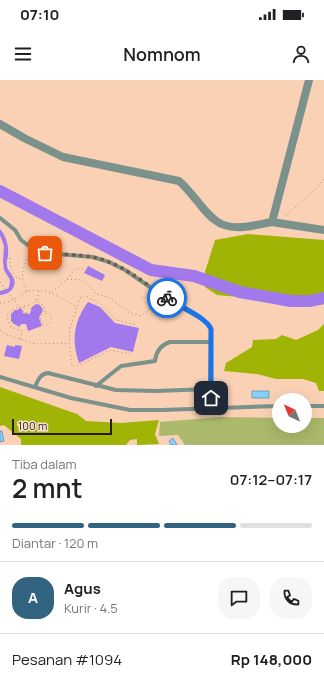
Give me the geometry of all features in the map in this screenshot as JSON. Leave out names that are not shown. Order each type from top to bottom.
[{"type":"street","points":[[275,223],[310,80]]},
{"type":"street","points":[[0,124],[24,138],[63,157],[179,181],[210,217],[223,225],[239,228],[275,223],[324,230]]},
{"type":"lane","points":[[0,218],[15,230],[21,240],[33,249],[45,253],[93,257],[110,262],[125,270],[169,300],[202,318],[211,329],[210,389],[212,408]]},
{"type":"lane","points":[[96,386],[121,366],[155,361],[156,354],[165,344],[170,342],[211,342]]},
{"type":"lane","points":[[35,387],[40,376],[48,373],[116,390],[156,391],[210,389]]},
{"type":"lane","points":[[0,377],[70,398],[130,410],[272,406]]},
{"type":"lane","points":[[312,406],[324,406]]},
{"type":"path","points":[[275,223],[318,187],[324,178]]},
{"type":"path","points":[[27,291],[22,279],[22,273],[28,256]]},
{"type":"path","points":[[10,258],[9,264],[11,270],[17,278],[22,279]]},
{"type":"path","points":[[51,293],[76,270],[80,268],[84,269]]},
{"type":"path","points":[[67,279],[81,280],[96,294],[108,297],[130,312],[141,316],[149,310],[148,300],[145,297],[142,297]]},
{"type":"path","points":[[0,282],[18,306]]},
{"type":"path","points":[[0,303],[6,303],[14,300],[27,291],[40,291],[62,297],[77,307]]},
{"type":"path","points":[[20,339],[22,331],[11,327],[7,317],[9,312],[18,306],[30,305],[37,300],[40,291]]},
{"type":"path","points":[[130,354],[110,350],[76,366],[72,366],[69,343],[70,328],[81,296],[85,296],[100,303],[116,320],[137,325]]},
{"type":"path","points":[[37,300],[44,306],[45,313],[51,317],[51,321],[47,324],[43,324],[41,321],[41,316],[45,313]]},
{"type":"path","points":[[24,306],[23,312],[29,313],[30,305]]},
{"type":"path","points":[[0,330],[5,334],[35,344],[69,343]]},
{"type":"green space","points":[[248,234],[324,240],[324,296],[303,301],[271,300],[256,294],[239,297],[217,295],[205,287],[204,275],[215,240]]},
{"type":"green space","points":[[324,324],[324,391],[319,391],[316,383],[303,379],[276,379],[257,374],[224,371],[226,363],[252,347],[253,340],[276,339],[282,335],[296,340],[318,330]]},
{"type":"green space","points":[[0,387],[77,414],[86,421],[121,423],[159,420],[155,434],[159,444],[137,445],[137,439],[130,440],[126,445],[21,445],[21,439],[4,425],[0,426]]},
{"type":"green space","points":[[221,417],[272,418],[272,433],[312,433],[312,418],[324,418],[324,445],[185,445],[178,435],[159,436],[160,422]]},
{"type":"shaded area","points":[[0,229],[7,241],[7,267],[15,282],[13,288],[9,292],[0,295],[0,291],[9,287],[10,280],[4,270],[4,246],[0,235]]},
{"type":"shaded area","points":[[88,266],[105,275],[102,281],[84,273]]},
{"type":"shaded area","points":[[88,302],[100,307],[115,323],[139,328],[133,352],[111,347],[79,363],[75,346],[75,331],[83,309]]},
{"type":"shaded area","points":[[36,304],[40,305],[43,310],[39,318],[42,326],[28,331],[26,324],[20,325],[20,327],[11,321],[11,314],[15,310],[18,310],[19,308],[22,309],[23,313],[30,314],[32,307]]},
{"type":"shaded area","points":[[7,345],[15,347],[15,345],[22,346],[19,359],[4,356]]},
{"type":"building","points":[[252,391],[269,391],[269,398],[252,398]]},
{"type":"building","points":[[0,431],[2,431],[4,441],[0,442]]},
{"type":"building","points":[[173,438],[177,445],[171,445],[169,441]]},
{"type":"waterway","points":[[0,191],[151,270],[194,276],[240,292],[291,301],[310,301],[324,298]]},
{"type":"way so far","points":[[45,253],[93,257],[110,262],[125,270],[167,298]]},
{"type":"route","points":[[167,298],[202,318],[211,329],[211,398]]}]
